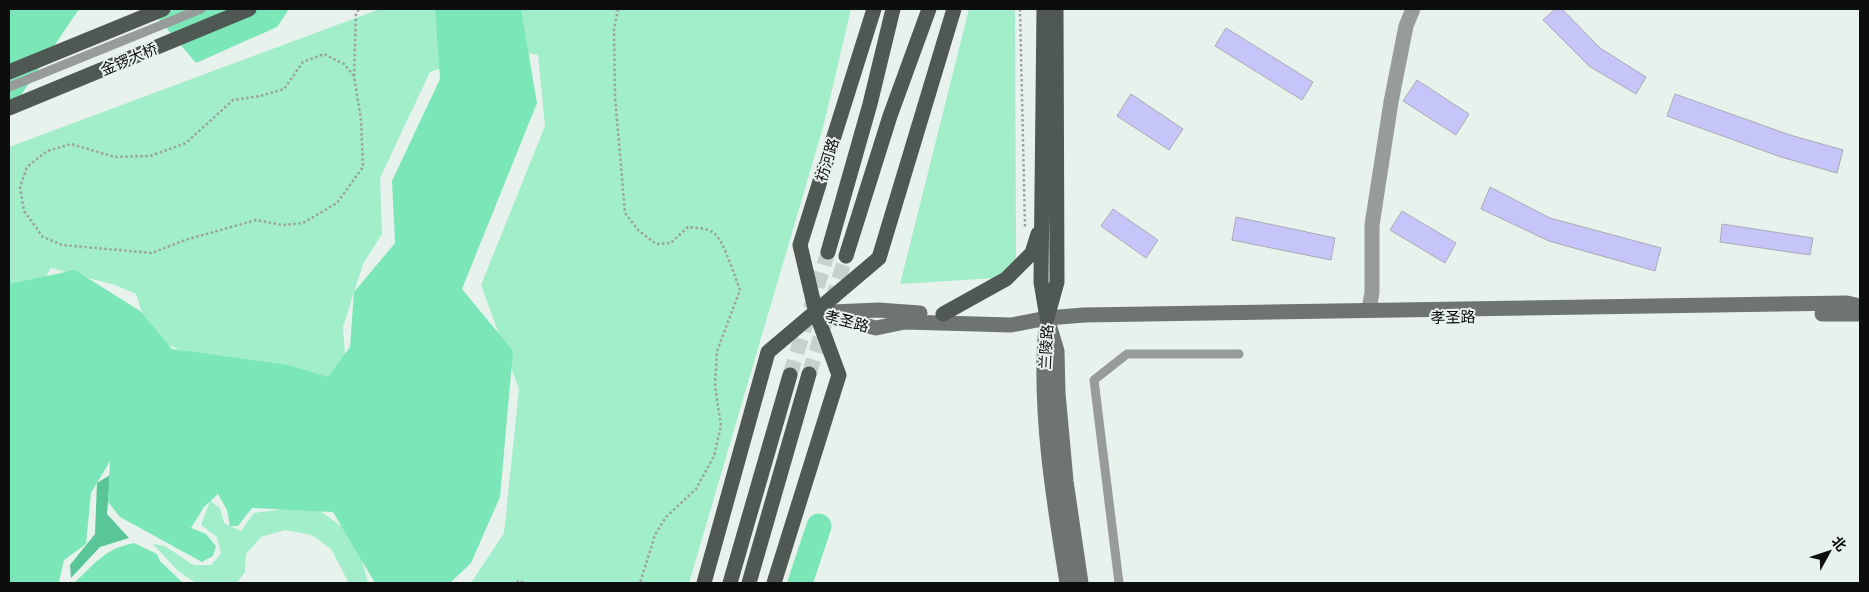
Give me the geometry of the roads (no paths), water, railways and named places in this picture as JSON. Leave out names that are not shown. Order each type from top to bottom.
[{"type":"main road","points":[[9,72],[163,9]]},
{"type":"main road","name":"金锣大桥","points":[[9,108],[249,9]]},
{"type":"main road","name":"祊河路","points":[[774,583],[839,375],[816,313],[800,245],[874,9]]},
{"type":"main road","name":"祊河路","points":[[828,252],[870,104],[893,9]]},
{"type":"main road","points":[[846,256],[890,116],[930,9]]},
{"type":"main road","points":[[704,583],[768,352],[879,258],[954,9]]},
{"type":"main road","points":[[1044,9],[1042,282],[1047,318]]},
{"type":"main road","points":[[1047,318],[1057,282],[1056,9]]},
{"type":"main road","points":[[943,314],[1006,279],[1032,253],[1042,221]]},
{"type":"main road","name":"孝圣路","points":[[816,313],[878,310],[1047,318],[1369,310],[1846,303],[1860,306]]},
{"type":"main road","name":"孝圣路","points":[[816,313],[876,328],[904,322],[1011,325],[1047,318],[1084,324],[1484,317],[1860,314]]},
{"type":"main road","name":"兰陵路","points":[[1047,318],[1044,352],[1044,394],[1067,583]]},
{"type":"main road","name":"兰陵路","points":[[1047,318],[1057,350],[1058,393],[1065,471],[1081,583]]},
{"type":"main road","points":[[750,583],[809,374]]},
{"type":"main road","points":[[730,583],[790,375]]},
{"type":"street","points":[[1369,310],[1372,285],[1372,225],[1391,102],[1406,26],[1412,9]]},
{"type":"lane","points":[[9,87],[201,9]]},
{"type":"lane","points":[[1119,583],[1094,380],[1126,354],[1239,354]]},
{"type":"waterway","points":[[800,583],[819,526]]},
{"type":"tunnel","points":[[790,375],[828,252]]},
{"type":"tunnel","points":[[832,301],[846,256]]},
{"type":"tunnel","points":[[809,374],[825,323]]}]
